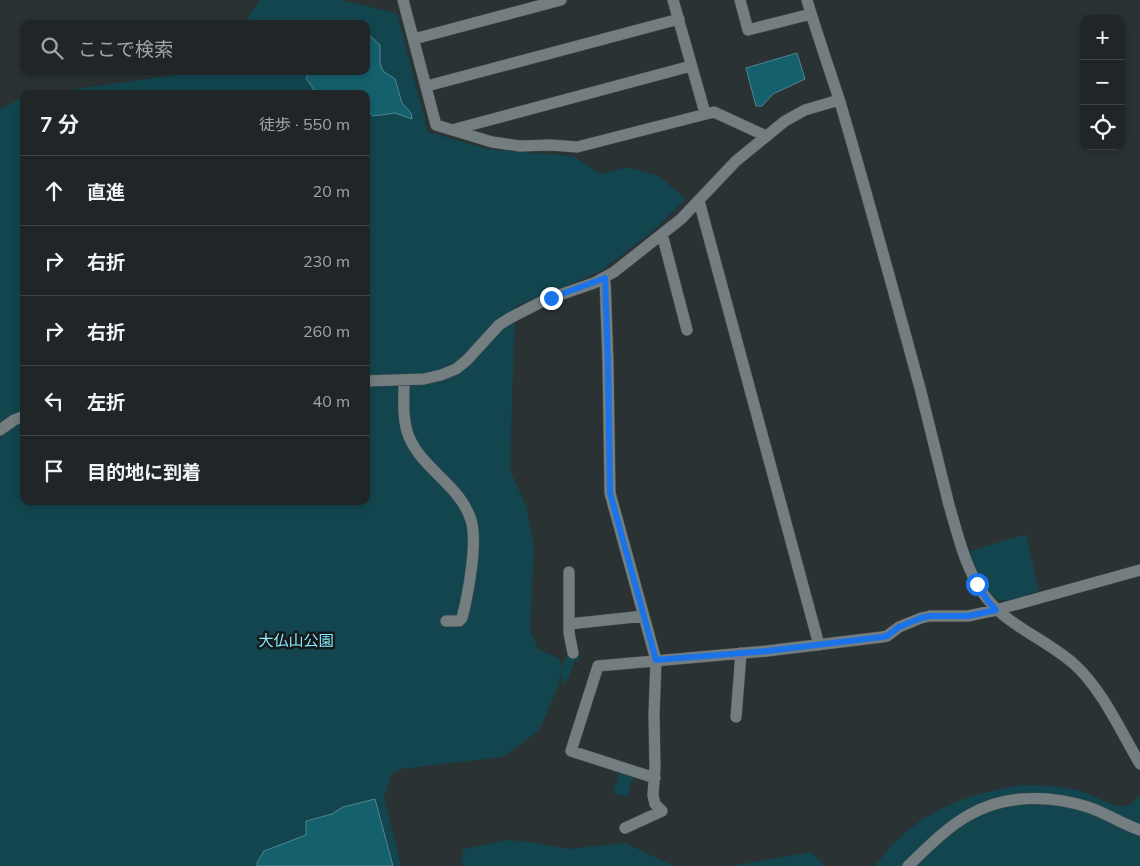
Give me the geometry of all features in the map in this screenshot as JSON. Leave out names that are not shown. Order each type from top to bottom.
[{"type":"street","points":[[403,0],[436,125],[450,131],[492,142],[577,147],[714,112],[766,136]]},
{"type":"street","points":[[414,39],[561,0]]},
{"type":"street","points":[[674,0],[705,113]]},
{"type":"street","points":[[740,0],[748,30],[811,14]]},
{"type":"street","points":[[807,0],[839,100],[896,299],[961,549],[979,588],[996,610],[1060,654],[1086,678],[1099,694],[1140,764]]},
{"type":"street","points":[[427,86],[679,19]]},
{"type":"street","points":[[450,131],[692,66]]},
{"type":"street","points":[[370,381],[424,379],[456,369],[468,360],[500,325],[510,318],[545,300],[605,278],[662,234],[699,201],[726,171],[792,116],[839,100]]},
{"type":"street","points":[[699,201],[819,645]]},
{"type":"street","points":[[662,234],[687,330]]},
{"type":"street","points":[[605,278],[610,493],[656,660],[654,688],[654,800],[662,811],[625,828]]},
{"type":"street","points":[[404,380],[405,417],[415,448],[457,493],[466,508],[473,528],[472,554],[462,618],[459,621],[446,621]]},
{"type":"street","points":[[0,430],[20,418]]},
{"type":"street","points":[[655,778],[571,751],[598,666],[819,645],[887,636],[899,627],[930,616],[968,616],[996,610],[1140,570]]},
{"type":"street","points":[[569,572],[569,624],[573,653]]},
{"type":"street","points":[[569,624],[644,616]]},
{"type":"street","points":[[736,717],[741,653]]},
{"type":"street","points":[[908,866],[951,828],[971,814],[990,806],[1022,799],[1051,799],[1077,804],[1140,830]]},
{"type":"green space","name":"大仏山公園","points":[[260,0],[340,0],[397,13],[428,132],[488,149],[573,156],[601,174],[627,167],[659,176],[686,199],[653,231],[601,271],[515,307],[510,470],[526,506],[534,546],[530,630],[538,649],[560,659],[560,667],[569,654],[578,652],[580,660],[575,661],[565,686],[560,673],[559,684],[539,731],[502,757],[401,769],[392,773],[384,797],[401,866],[0,866],[0,109],[20,99],[20,505],[370,505],[370,90],[70,90],[173,75],[370,75],[370,20],[246,20]]},
{"type":"green space","points":[[1026,534],[1039,591],[1010,600],[995,598],[990,594],[982,580],[970,551]]},
{"type":"green space","points":[[620,771],[634,775],[627,797],[613,793]]},
{"type":"green space","points":[[1022,785],[1050,786],[1077,790],[1119,806],[1129,805],[1140,795],[1140,866],[875,866],[897,840],[928,816],[942,808],[973,796]]},
{"type":"green space","points":[[507,840],[569,849],[625,843],[674,866],[464,866],[461,859],[464,849]]},
{"type":"green space","points":[[811,852],[825,866],[732,866]]},
{"type":"shaded area","points":[[370,36],[380,45],[380,63],[383,71],[395,79],[402,103],[411,113],[412,119],[395,113],[373,116],[370,113],[370,90],[314,90],[306,78],[308,75],[370,75]]},
{"type":"shaded area","points":[[797,53],[805,79],[773,94],[762,106],[756,106],[746,68]]},
{"type":"shaded area","points":[[375,799],[393,866],[257,866],[264,851],[306,835],[306,821],[332,814],[343,807]]},
{"type":"route","points":[[551,298],[605,278],[610,493],[656,660],[767,651],[882,637],[887,636],[899,627],[921,618],[930,616],[968,616],[996,610],[977,584]]}]
